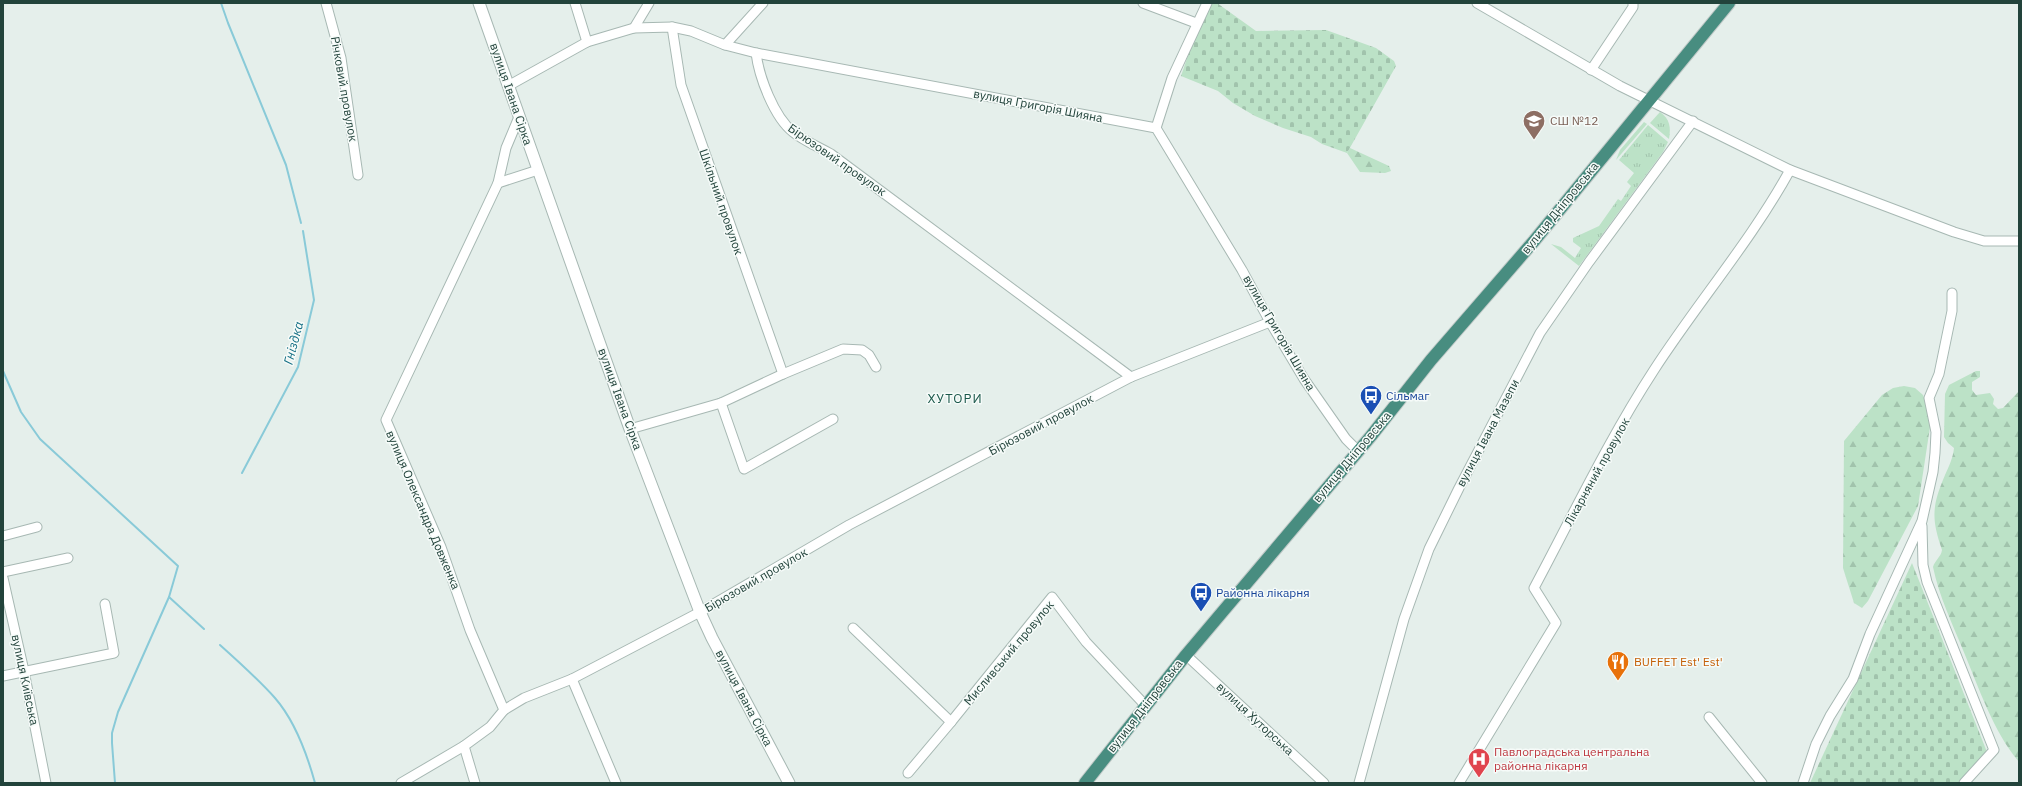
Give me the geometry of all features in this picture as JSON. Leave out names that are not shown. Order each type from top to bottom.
[{"type":"highway","name":"вулиця Дніпровська","points":[[1085,783],[1145,705],[1186,655],[1358,451],[1431,360],[1534,241],[1729,3]]},
{"type":"street","name":"Річковий провулок","points":[[326,3],[341,58],[358,175]]},
{"type":"street","name":"вулиця Івана Сірка","points":[[479,3],[630,429],[700,612],[712,638],[789,783]]},
{"type":"street","points":[[575,3],[587,42]]},
{"type":"street","points":[[634,28],[649,3]]},
{"type":"street","points":[[725,45],[763,3]]},
{"type":"street","points":[[1143,3],[1196,23]]},
{"type":"street","points":[[1156,128],[1172,78],[1206,3]]},
{"type":"street","points":[[1477,3],[1591,70],[1790,170],[1954,232],[1984,241],[2019,241]]},
{"type":"street","points":[[1591,70],[1633,8],[1633,3]]},
{"type":"street","name":"вулиця Григорія Шияна","points":[[508,86],[587,42],[634,28],[672,27],[690,31],[725,45],[756,53],[1156,128],[1242,270],[1270,322],[1304,379],[1346,439],[1358,451]]},
{"type":"street","name":"Шкільний провулок","points":[[672,27],[681,85],[783,374]]},
{"type":"street","name":"Бірюзовий провулок","points":[[504,710],[524,698],[572,679],[700,612],[849,525],[1131,377],[831,154],[794,133],[784,124],[776,112],[758,68],[756,53]]},
{"type":"street","name":"вулиця Олександра Довженка","points":[[504,710],[470,630],[441,547],[386,420],[498,183],[506,148],[519,117]]},
{"type":"street","name":"вулиця Івана Мазепи","points":[[1359,783],[1404,618],[1429,549],[1459,488],[1540,333],[1589,262],[1693,121]]},
{"type":"street","points":[[498,183],[538,170]]},
{"type":"street","name":"Лікарняний провулок","points":[[1459,783],[1556,623],[1534,588],[1609,449],[1654,370],[1762,218],[1790,170]]},
{"type":"street","points":[[1803,783],[1816,744],[1830,716],[1853,679],[1870,634],[1922,521],[1933,472],[1935,453],[1936,432],[1929,398],[1940,374],[1952,311],[1952,293]]},
{"type":"street","points":[[1131,377],[1270,322]]},
{"type":"street","points":[[630,429],[721,403],[783,374],[840,350],[853,348],[862,350],[869,355],[876,367]]},
{"type":"street","points":[[721,403],[744,470],[833,419]]},
{"type":"street","points":[[1922,521],[1923,565],[1927,582],[1994,750],[1964,783]]},
{"type":"street","points":[[3,536],[37,527]]},
{"type":"street","points":[[3,572],[68,558]]},
{"type":"street","name":"вулиця Київська","points":[[3,578],[24,672],[46,783]]},
{"type":"street","name":"Мисливський провулок","points":[[908,773],[1052,597],[1086,642],[1145,705]]},
{"type":"street","points":[[3,676],[114,653],[105,604]]},
{"type":"street","points":[[853,628],[951,722]]},
{"type":"street","name":"вулиця Хуторська","points":[[1186,655],[1324,783]]},
{"type":"street","points":[[572,679],[616,783]]},
{"type":"street","points":[[401,783],[411,780],[464,746],[490,727],[504,710]]},
{"type":"street","points":[[1709,717],[1762,783]]},
{"type":"street","points":[[464,746],[475,783]]},
{"type":"green space","points":[[1211,3],[1217,3],[1256,31],[1326,30],[1376,48],[1394,61],[1396,66],[1347,153],[1322,144],[1311,137],[1283,128],[1255,116],[1233,103],[1218,91],[1181,76],[1198,26]]},
{"type":"green space","points":[[1660,112],[1668,120],[1670,131],[1669,139],[1650,123]]},
{"type":"green space","points":[[1644,122],[1647,124],[1616,160],[1620,150]]},
{"type":"green space","points":[[1648,125],[1668,142],[1663,152],[1579,266],[1551,244],[1561,247],[1575,258],[1581,248],[1573,242],[1573,238],[1599,226],[1618,199],[1621,201],[1631,186],[1627,182],[1634,173],[1619,160]]},
{"type":"green space","points":[[1350,148],[1389,166],[1391,171],[1385,173],[1360,172],[1347,153]]},
{"type":"green space","points":[[1976,371],[1980,371],[1980,377],[1972,382],[1972,390],[1976,395],[1990,393],[1994,399],[1993,404],[1998,409],[2003,408],[2019,391],[2019,762],[2002,737],[1987,709],[1946,609],[1933,567],[1942,550],[1936,529],[1934,512],[1935,504],[1952,459],[1954,448],[1944,437],[1945,394],[1949,385]]},
{"type":"green space","points":[[1904,386],[1915,388],[1923,395],[1929,410],[1930,427],[1918,506],[1868,601],[1862,608],[1854,603],[1843,568],[1844,441],[1882,395],[1893,388]]},
{"type":"green space","points":[[1912,563],[1987,752],[1958,783],[1810,783]]},
{"type":"waterway","name":"Гніздка","points":[[221,3],[286,165],[301,223]]},
{"type":"waterway","name":"Гніздка","points":[[242,473],[298,367],[314,300],[303,231]]},
{"type":"waterway","points":[[3,371],[21,412],[40,439],[178,566],[169,597]]},
{"type":"waterway","points":[[115,783],[112,733],[118,712],[169,597],[204,629]]},
{"type":"waterway","points":[[220,645],[262,684],[289,717],[300,738],[315,783]]},
{"type":"place","name":"СШ №12","points":[[1534,140]]},
{"type":"place","name":"Сільмаг","points":[[1371,416]]},
{"type":"place","name":"Районна лікарня","points":[[1201,612]]},
{"type":"place","name":"BUFFET Est' Est'","points":[[1618,682]]},
{"type":"place","name":"Павлоградська центральна районна лікарня","points":[[1479,778]]},
{"type":"district","name":"ХУТОРИ","points":[[955,398]]}]
